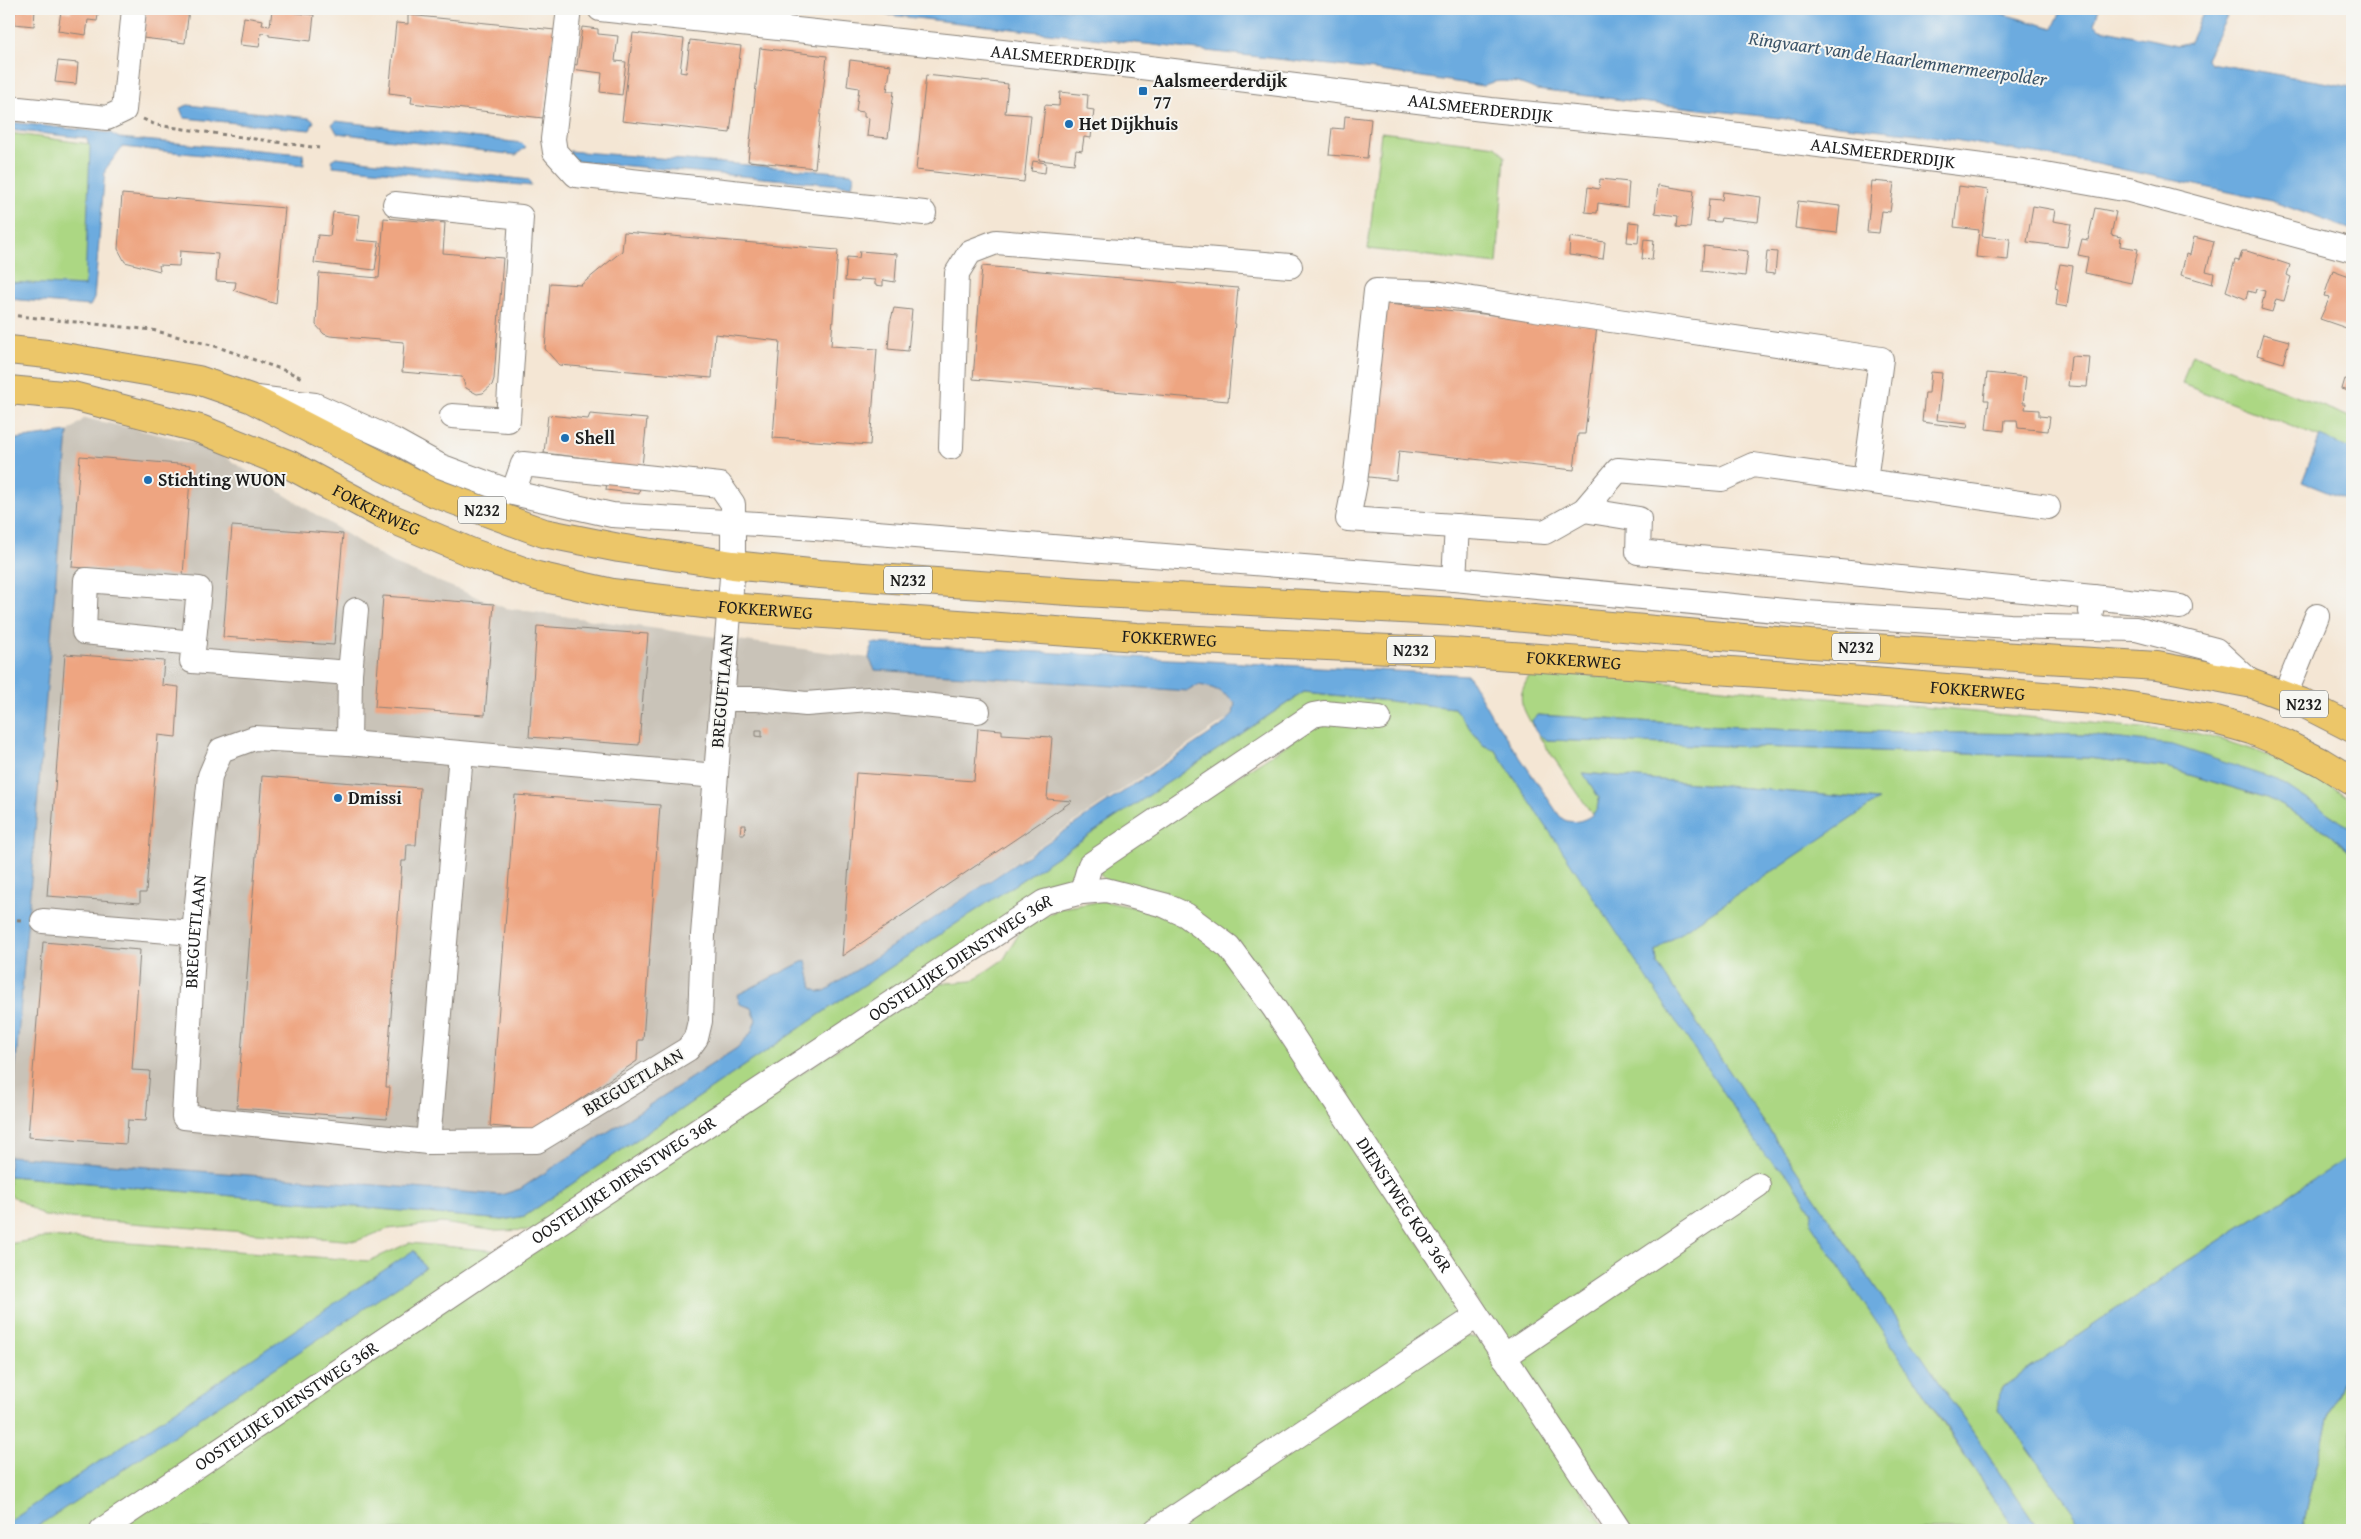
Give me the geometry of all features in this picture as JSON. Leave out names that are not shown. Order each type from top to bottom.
[{"type":"main road","name":"FOKKERWEG","points":[[9,350],[47,354],[198,380],[250,398],[432,492],[544,533],[619,548],[733,565],[820,574],[1054,590],[1458,612],[1810,644],[2157,666],[2253,684],[2285,695],[2352,728]]},
{"type":"main road","name":"FOKKERWEG","points":[[9,390],[73,396],[200,429],[290,465],[392,519],[470,552],[537,576],[612,593],[729,607],[1137,638],[1488,654],[1775,674],[2093,700],[2216,720],[2251,730],[2321,762],[2352,781]]},
{"type":"street","points":[[9,108],[107,118],[124,110],[134,9]]},
{"type":"street","points":[[569,9],[552,139],[555,152],[576,175],[924,213]]},
{"type":"street","name":"AALSMEERDERDIJK","points":[[600,9],[1143,67],[1491,110],[1699,130],[2022,171],[2129,190],[2352,250]]},
{"type":"street","points":[[396,204],[521,217],[508,420],[452,416]]},
{"type":"street","points":[[952,447],[957,274],[970,252],[996,242],[1290,266]]},
{"type":"street","points":[[1865,481],[1881,359],[1583,317],[1435,293],[1376,290],[1355,483],[1348,519],[1545,532],[1584,510],[1618,470],[1722,479],[1753,465],[1865,481],[2048,507]]},
{"type":"street","name":"FOKKERWEG","points":[[250,398],[314,406],[392,440],[440,466],[513,493],[612,515],[1454,579],[1806,612],[2010,626],[2136,629],[2216,650],[2253,684]]},
{"type":"street","points":[[513,493],[523,464],[720,485],[733,504],[733,565]]},
{"type":"street","points":[[1584,510],[1638,519],[1638,552],[2180,607]]},
{"type":"street","points":[[1454,579],[1457,526]]},
{"type":"street","name":"BREGUETLAAN","points":[[716,776],[349,743],[254,738],[221,750],[210,776],[194,933],[184,1117],[428,1142],[537,1141],[688,1049],[696,1038],[700,1021],[702,935],[716,776],[733,565]]},
{"type":"street","points":[[194,643],[84,632],[86,580],[199,589],[194,643],[192,661],[350,673]]},
{"type":"street","points":[[2090,628],[2092,597]]},
{"type":"street","points":[[349,743],[350,673],[356,610]]},
{"type":"street","points":[[2285,695],[2317,616]]},
{"type":"street","points":[[722,699],[758,699],[806,704],[869,699],[978,711]]},
{"type":"street","points":[[1082,892],[1090,865],[1313,715],[1324,713],[1378,718]]},
{"type":"street","points":[[428,1142],[461,754]]},
{"type":"street","name":"OOSTELIJKE DIENSTWEG 36R","points":[[102,1530],[525,1245],[1044,902],[1082,892],[1106,890],[1164,905]]},
{"type":"street","name":"DIENSTWEG KOP 36R","points":[[1164,905],[1186,914],[1228,947],[1274,1008],[1618,1530]]},
{"type":"street","points":[[42,921],[194,933]]},
{"type":"street","points":[[1504,1357],[1758,1185]]},
{"type":"street","points":[[1156,1530],[1477,1316]]},
{"type":"path","points":[[124,110],[156,125],[319,148]]},
{"type":"shaded area","points":[[85,418],[206,445],[394,564],[505,608],[869,658],[875,670],[1188,691],[1198,685],[1213,687],[1225,693],[1236,704],[1233,715],[825,991],[819,992],[812,988],[806,960],[740,1004],[752,1008],[756,1020],[751,1033],[737,1048],[520,1189],[501,1195],[9,1156],[68,432]]},
{"type":"green space","points":[[1381,132],[1496,146],[1505,156],[1497,264],[1368,249]]},
{"type":"green space","points":[[9,133],[97,145],[86,302],[9,291]]},
{"type":"green space","points":[[2192,354],[2352,418],[2352,450],[2182,384]]},
{"type":"green space","points":[[1533,670],[2195,733],[2257,751],[2316,777],[2334,788],[2352,800],[2352,829],[2279,781],[2088,735],[1791,730],[1537,715],[1532,720],[1533,727],[1521,699],[1524,687]]},
{"type":"green space","points":[[1304,692],[1454,708],[1483,745],[1496,751],[1775,1165],[1783,1169],[1790,1177],[1936,1413],[2015,1530],[1629,1530],[1522,1369],[1524,1357],[1513,1339],[1502,1339],[1240,945],[1107,882],[1100,874],[1103,864],[1311,729],[1327,724],[1335,706],[1077,875],[1042,893],[535,1230],[497,1231],[442,1223],[388,1229],[356,1241],[44,1216],[9,1194],[9,1176],[503,1220],[525,1216],[819,1015]]},
{"type":"green space","points":[[1538,735],[1547,740],[2088,758],[2162,767],[2268,798],[2329,833],[2352,853],[2352,1155],[2189,1260],[2003,1387],[1998,1403],[1999,1409],[2086,1530],[2039,1530],[1657,964],[1656,951],[1664,944],[1878,800],[1584,773],[1599,798],[1597,810],[1592,814]]},
{"type":"green space","points":[[1103,901],[1152,911],[1193,931],[1226,956],[1460,1304],[1457,1318],[1449,1327],[1144,1530],[9,1530],[9,1244],[49,1237],[369,1261],[409,1243],[532,1254],[935,984],[972,981],[1004,959],[1024,925],[1062,908]]},
{"type":"green space","points":[[1460,1336],[1481,1338],[1608,1530],[1167,1530]]},
{"type":"green space","points":[[2352,1356],[2352,1530],[2302,1530],[2328,1420]]},
{"type":"water","name":"Ringvaart van de Haarlemmermeerpolder","points":[[836,9],[1916,9],[1950,14],[1952,9],[1985,9],[2053,28],[2062,9],[2099,9],[2094,24],[2101,29],[2178,45],[2190,42],[2205,9],[2231,9],[2206,58],[2210,63],[2352,87],[2352,230],[2271,201],[2097,164],[1925,135],[1536,90],[1503,81],[1483,86],[1374,70]]},
{"type":"water","points":[[188,105],[309,118],[314,121],[310,130],[184,118],[180,108]]},
{"type":"water","points":[[336,121],[522,143],[526,147],[516,155],[337,133],[332,124]]},
{"type":"water","points":[[9,122],[110,133],[119,138],[303,154],[304,165],[122,147],[105,170],[94,299],[90,306],[9,299],[9,282],[85,286],[90,147],[86,138],[9,130]]},
{"type":"water","points":[[569,151],[851,173],[854,176],[852,186],[573,161]]},
{"type":"water","points":[[336,157],[529,180],[531,186],[333,166],[331,160]]},
{"type":"water","points":[[68,432],[9,1147],[9,440]]},
{"type":"water","points":[[2320,436],[2352,450],[2352,502],[2302,482]]},
{"type":"water","points":[[872,643],[1468,675],[1490,713],[1558,813],[1563,819],[1571,822],[1585,819],[1593,814],[1598,806],[1599,798],[1583,773],[1879,800],[1664,944],[1656,951],[1657,964],[2039,1530],[2015,1530],[1811,1224],[1812,1211],[1790,1177],[1764,1154],[1496,751],[1483,745],[1454,708],[1304,692],[819,1015],[525,1216],[503,1220],[9,1176],[9,1156],[501,1195],[520,1189],[737,1048],[751,1033],[756,1020],[752,1008],[740,1004],[737,995],[806,960],[812,988],[819,992],[825,991],[1220,727],[1233,715],[1235,703],[1231,699],[1214,689],[1198,685],[1188,691],[875,670],[869,658]]},
{"type":"water","points":[[1537,715],[1791,730],[2088,735],[2173,745],[2279,781],[2352,829],[2352,853],[2329,833],[2268,798],[2162,767],[2088,758],[1547,740],[1535,730],[1532,720]]},
{"type":"water","points":[[2352,1155],[2352,1356],[2328,1420],[2302,1530],[2086,1530],[1999,1409],[1998,1400],[2001,1390],[2189,1260]]},
{"type":"water","points":[[414,1250],[425,1268],[32,1530],[9,1530],[9,1522]]},
{"type":"building","points":[[15,9],[35,9],[34,26],[14,24]]},
{"type":"building","points":[[71,9],[99,9],[97,21],[88,20],[86,35],[58,31],[61,11],[71,12]]},
{"type":"building","points":[[146,9],[189,9],[185,43],[143,38]]},
{"type":"building","points":[[272,10],[314,15],[311,41],[269,36],[269,34],[261,33],[259,47],[240,45],[244,17],[263,20],[262,25],[270,26]]},
{"type":"building","points":[[408,15],[555,30],[543,118],[411,103],[412,96],[389,93],[396,23],[408,24]]},
{"type":"building","points":[[582,27],[598,29],[598,34],[618,36],[615,61],[626,62],[622,95],[600,92],[602,73],[571,69],[572,64],[577,65]]},
{"type":"building","points":[[633,33],[684,39],[680,72],[686,73],[690,40],[741,46],[730,133],[622,121]]},
{"type":"building","points":[[9,35],[13,35],[10,56],[9,56]]},
{"type":"building","points":[[760,48],[827,56],[815,168],[748,161]]},
{"type":"building","points":[[850,60],[891,65],[887,91],[894,91],[888,138],[867,136],[869,118],[864,117],[864,112],[856,111],[859,88],[847,86]]},
{"type":"building","points":[[58,61],[78,63],[76,84],[55,82]]},
{"type":"building","points":[[926,75],[1008,84],[1005,113],[1031,115],[1024,182],[916,170]]},
{"type":"building","points":[[1060,92],[1088,95],[1087,109],[1094,110],[1091,138],[1084,137],[1082,151],[1076,150],[1074,164],[1039,160],[1045,105],[1059,106]]},
{"type":"building","points":[[1345,116],[1371,119],[1367,158],[1329,155],[1332,128],[1344,129]]},
{"type":"building","points":[[1033,161],[1046,163],[1045,173],[1031,171]]},
{"type":"building","points":[[1600,179],[1629,182],[1627,207],[1598,203],[1597,213],[1585,212],[1588,187],[1599,189]]},
{"type":"building","points":[[1872,181],[1894,183],[1890,212],[1882,211],[1879,233],[1867,232]]},
{"type":"building","points":[[1658,185],[1694,191],[1690,228],[1677,227],[1678,216],[1655,213]]},
{"type":"building","points":[[1959,186],[1988,190],[1982,236],[2010,239],[2008,260],[1976,257],[1979,230],[1954,227]]},
{"type":"building","points":[[1723,192],[1761,197],[1758,222],[1721,218],[1720,222],[1707,221],[1709,199],[1722,200]]},
{"type":"building","points":[[122,194],[285,208],[276,304],[233,290],[236,282],[216,281],[218,254],[180,251],[179,266],[159,265],[160,271],[125,262],[118,249]]},
{"type":"building","points":[[1798,201],[1840,206],[1837,233],[1795,228]]},
{"type":"building","points":[[2033,206],[2055,210],[2053,221],[2071,224],[2067,247],[2027,242]]},
{"type":"building","points":[[2095,208],[2116,212],[2111,235],[2121,237],[2120,246],[2138,249],[2131,283],[2085,273],[2088,257],[2078,255],[2082,239],[2088,240]]},
{"type":"building","points":[[333,212],[360,215],[357,240],[379,242],[375,270],[314,263],[318,235],[330,236]]},
{"type":"building","points":[[384,218],[445,223],[443,253],[503,258],[494,379],[492,385],[483,393],[477,394],[466,388],[462,377],[402,372],[404,342],[330,336],[324,334],[316,325],[319,273],[379,278]]},
{"type":"building","points":[[1629,222],[1640,223],[1638,243],[1627,242]]},
{"type":"building","points":[[624,232],[838,250],[831,346],[877,349],[870,445],[773,438],[780,341],[715,334],[712,378],[559,365],[545,349],[550,283],[581,285],[622,251]]},
{"type":"building","points":[[1570,237],[1605,242],[1603,259],[1569,255]]},
{"type":"building","points":[[2194,237],[2214,242],[2206,271],[2214,273],[2212,284],[2181,275],[2186,254],[2190,255]]},
{"type":"building","points":[[1644,239],[1654,240],[1652,260],[1642,259]]},
{"type":"building","points":[[1704,246],[1748,251],[1745,276],[1702,271]]},
{"type":"building","points":[[860,251],[897,254],[895,282],[883,280],[883,286],[875,285],[875,280],[845,281],[847,257],[859,258]]},
{"type":"building","points":[[1767,251],[1777,252],[1775,274],[1765,273]]},
{"type":"building","points":[[2242,251],[2290,265],[2287,275],[2291,277],[2284,301],[2276,299],[2272,312],[2261,309],[2265,291],[2256,289],[2255,293],[2248,291],[2246,299],[2226,291],[2235,260],[2239,261]]},
{"type":"building","points":[[2060,264],[2073,266],[2067,307],[2056,305],[2058,289],[2055,288]]},
{"type":"building","points":[[982,266],[1238,288],[1228,401],[973,379]]},
{"type":"building","points":[[2333,270],[2352,277],[2352,330],[2320,319],[2330,297],[2324,296]]},
{"type":"building","points":[[1379,303],[1597,326],[1585,434],[1578,434],[1574,470],[1399,451],[1396,480],[1360,476]]},
{"type":"building","points":[[894,308],[912,310],[908,351],[888,349],[890,323]]},
{"type":"building","points":[[2263,334],[2289,341],[2283,363],[2257,355]]},
{"type":"building","points":[[2071,356],[2090,357],[2087,387],[2068,386]]},
{"type":"building","points":[[1931,372],[1942,373],[1937,420],[1968,423],[1967,428],[1922,422],[1925,393],[1929,393]]},
{"type":"building","points":[[1987,373],[2026,377],[2023,403],[2026,403],[2025,409],[2039,410],[2039,416],[2050,417],[2048,431],[2018,428],[2017,420],[2005,420],[2004,431],[1986,429],[1989,400],[1984,400]]},
{"type":"building","points":[[2345,379],[2352,380],[2352,392],[2342,389]]},
{"type":"building","points":[[590,414],[647,419],[639,494],[606,490],[609,461],[544,453],[548,415],[588,419]]},
{"type":"building","points":[[80,456],[191,465],[183,576],[72,567]]},
{"type":"building","points":[[232,526],[343,534],[334,645],[223,637]]},
{"type":"building","points":[[383,596],[494,604],[485,715],[375,707]]},
{"type":"building","points":[[537,626],[648,634],[639,745],[529,737]]},
{"type":"building","points":[[65,654],[164,661],[162,685],[179,687],[176,737],[158,735],[146,893],[140,893],[140,903],[47,896]]},
{"type":"building","points":[[978,728],[1002,730],[1002,734],[1052,737],[1047,799],[1072,801],[842,956],[856,773],[974,781]]},
{"type":"building","points":[[756,730],[762,730],[762,737],[756,736]]},
{"type":"building","points":[[262,776],[420,788],[416,845],[407,845],[406,861],[402,861],[386,1087],[390,1087],[387,1119],[237,1108]]},
{"type":"building","points":[[515,795],[660,805],[643,1040],[638,1040],[637,1061],[534,1130],[490,1126]]},
{"type":"building","points":[[741,825],[746,825],[745,834],[740,834]]},
{"type":"building","points":[[43,942],[140,950],[132,1070],[150,1071],[146,1121],[128,1120],[126,1144],[28,1137]]},
{"type":"place","name":"Aalsmeerderdijk 77","points":[[1143,91]]},
{"type":"place","name":"Het Dijkhuis","points":[[1069,124]]},
{"type":"place","name":"Shell","points":[[565,438]]},
{"type":"place","name":"Stichting WUON","points":[[148,480]]},
{"type":"place","name":"Dmissi","points":[[338,798]]}]
